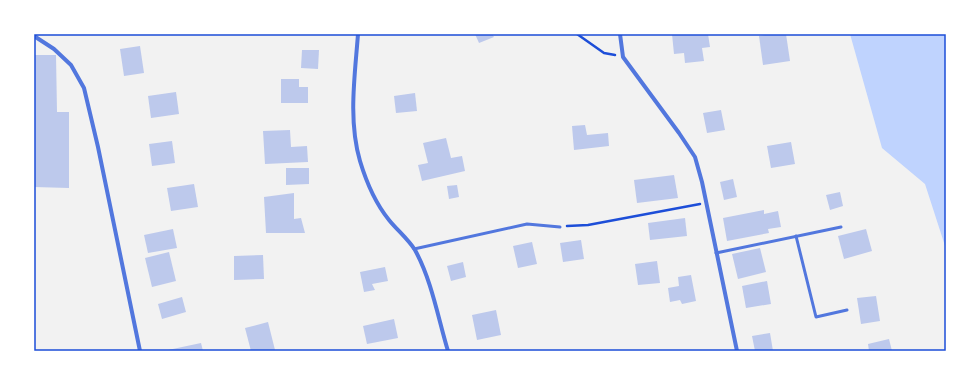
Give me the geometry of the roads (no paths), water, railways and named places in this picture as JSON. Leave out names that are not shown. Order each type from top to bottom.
[{"type":"street","points":[[358,34],[353,105],[355,136],[359,160],[367,181],[388,219],[414,249],[424,270],[448,351]]},
{"type":"street","points":[[620,34],[623,57],[695,157],[706,202],[736,351]]},
{"type":"street","points":[[34,36],[54,49],[71,65],[84,88],[98,147],[140,351]]},
{"type":"lane","points":[[414,249],[527,224],[560,227]]},
{"type":"lane","points":[[716,253],[841,227]]},
{"type":"lane","points":[[796,236],[816,317],[847,310]]},
{"type":"water","points":[[850,34],[946,34],[946,249],[925,184],[882,148]]}]
